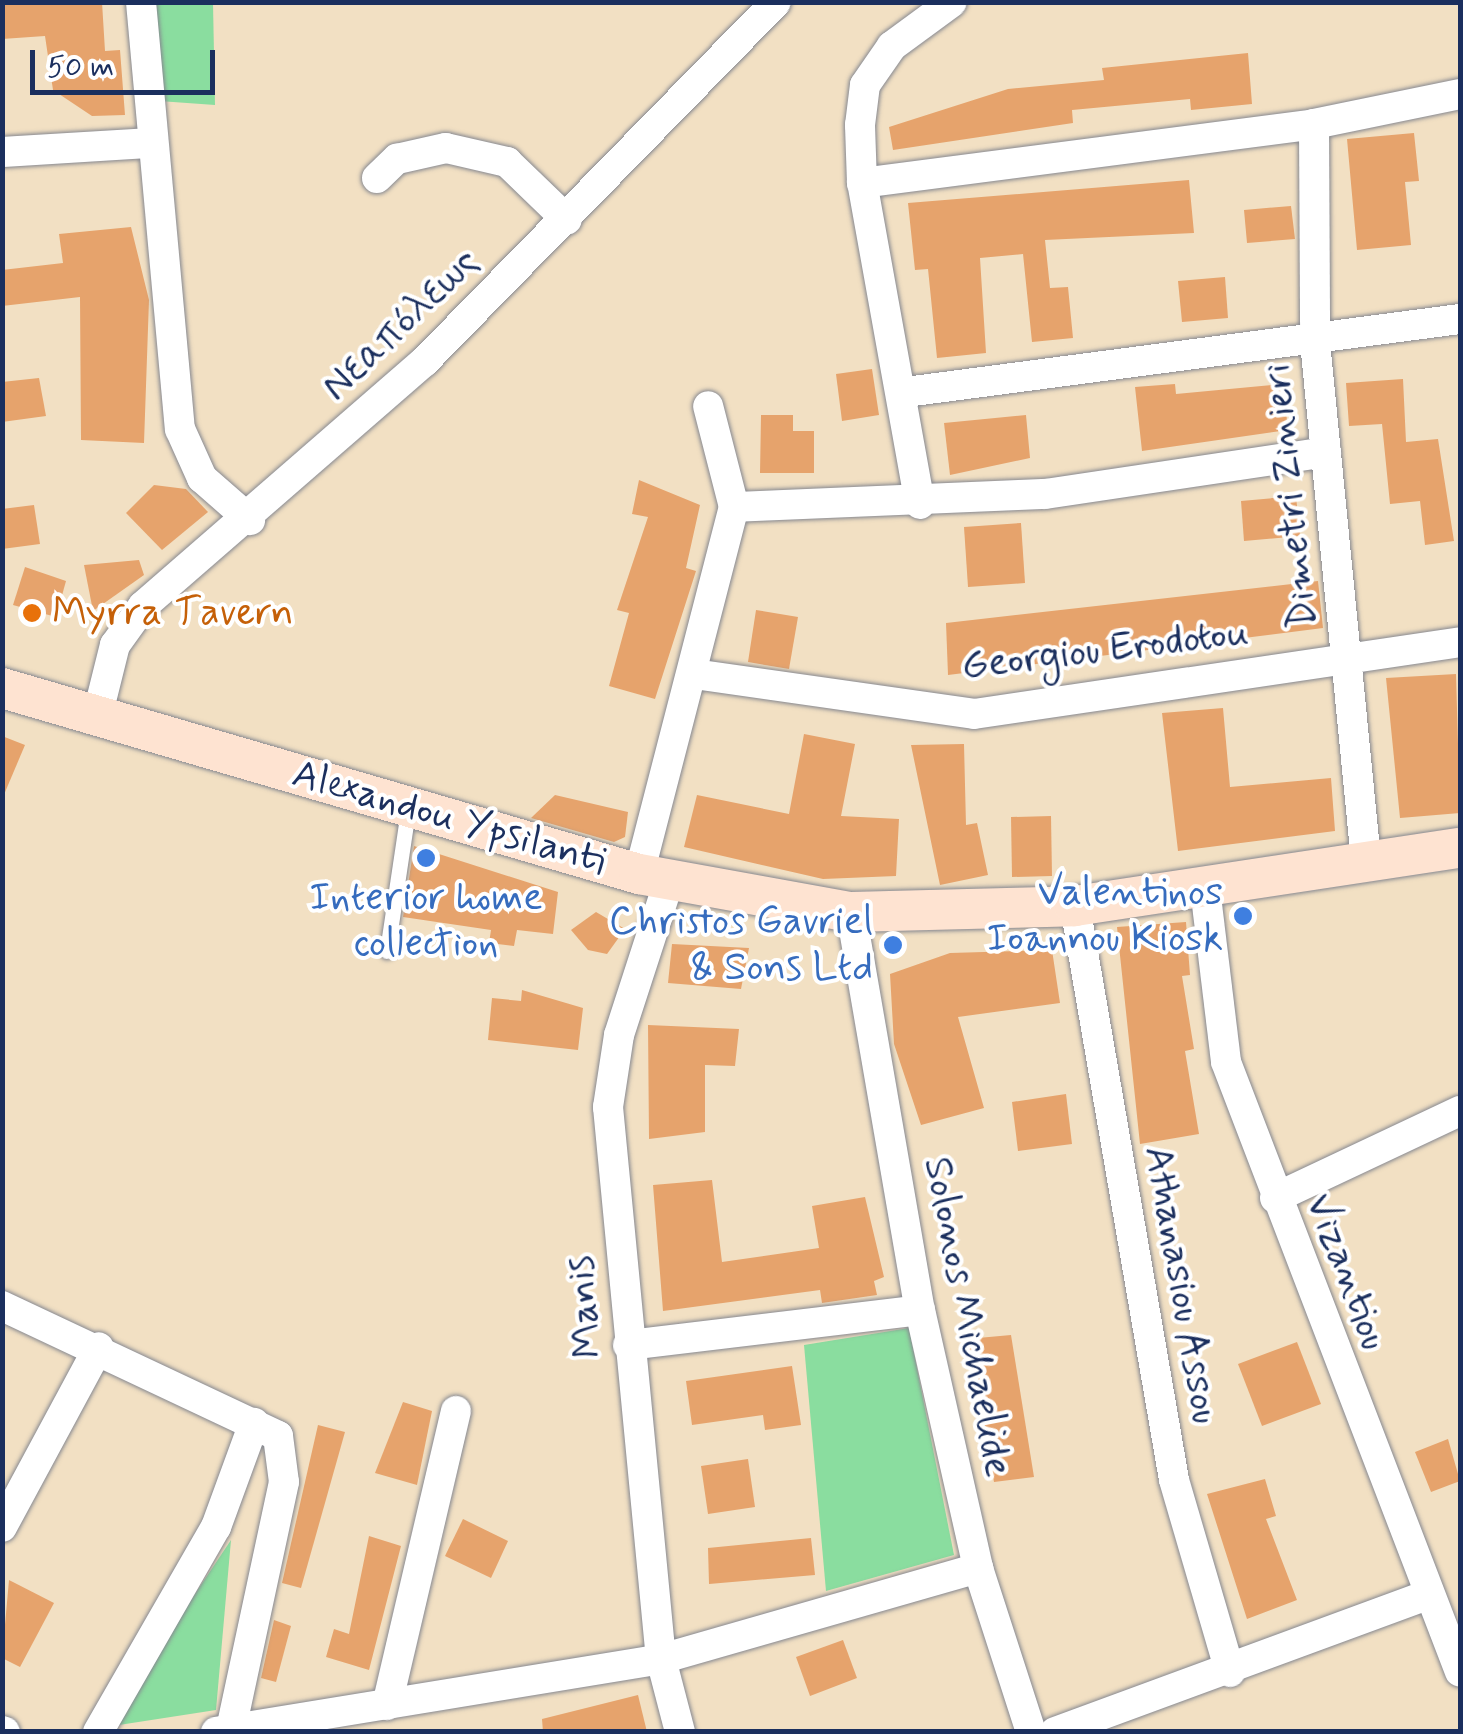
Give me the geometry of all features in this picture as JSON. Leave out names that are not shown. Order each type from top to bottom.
[{"type":"main road","name":"Alexandou Ypsilanti","points":[[2,688],[99,709],[408,810],[654,877],[850,912],[1075,906],[1460,848]]},
{"type":"street","points":[[141,2],[149,143],[180,429],[202,478],[250,520]]},
{"type":"street","name":"Νεαπόλεως","points":[[99,709],[116,645],[143,606],[250,520],[567,220],[776,2]]},
{"type":"street","points":[[920,504],[906,392],[862,183],[866,85],[892,46],[952,2]]},
{"type":"street","points":[[862,183],[1314,124],[1460,94]]},
{"type":"street","name":"Dimetri Zinieri","points":[[1314,124],[1315,342],[1366,860]]},
{"type":"street","points":[[2,152],[149,143]]},
{"type":"street","points":[[377,178],[397,158],[446,148],[508,162],[567,220]]},
{"type":"street","points":[[906,392],[1315,342],[1460,320]]},
{"type":"street","points":[[708,406],[734,507],[920,504],[1326,452]]},
{"type":"street","name":"Manis","points":[[680,1732],[661,1659],[608,1107],[619,1035],[694,674],[734,507]]},
{"type":"street","name":"Georgiou Erodotou","points":[[694,674],[974,714],[1460,642]]},
{"type":"street","name":"Vizantiou","points":[[1205,888],[1226,1062],[1427,1596],[1460,1672]]},
{"type":"street","name":"Athanasiou Assou","points":[[1075,906],[1174,1480],[1230,1672]]},
{"type":"street","name":"Solonos Michaelide","points":[[850,912],[920,1310],[978,1568],[1031,1732]]},
{"type":"street","points":[[1275,1198],[1460,1111]]},
{"type":"street","points":[[2,1306],[99,1347],[278,1436],[286,1468],[224,1731],[661,1659],[978,1568]]},
{"type":"street","points":[[628,1346],[920,1310]]},
{"type":"street","points":[[2,1527],[99,1347]]},
{"type":"street","points":[[387,1705],[456,1411]]},
{"type":"street","points":[[98,1732],[216,1527],[254,1423]]},
{"type":"street","points":[[1056,1732],[1230,1672],[1427,1596]]},
{"type":"lane","points":[[387,950],[408,810]]},
{"type":"green space","points":[[154,3],[213,3],[215,105],[159,101]]},
{"type":"green space","points":[[909,1328],[954,1555],[826,1591],[804,1345]]},
{"type":"green space","points":[[231,1540],[216,1710],[106,1727]]},
{"type":"building","points":[[2,2],[102,2],[105,51],[120,50],[125,115],[92,116],[53,90],[45,36],[2,39]]},
{"type":"building","points":[[1248,53],[1252,104],[1191,110],[1190,99],[1072,110],[1073,123],[893,150],[889,127],[1008,89],[1104,80],[1102,68]]},
{"type":"building","points":[[1414,133],[1419,181],[1405,182],[1411,245],[1357,250],[1347,139]]},
{"type":"building","points":[[1189,180],[1194,233],[1045,240],[1050,288],[1068,287],[1073,338],[1032,342],[1023,254],[980,258],[986,353],[937,358],[928,269],[915,270],[908,203]]},
{"type":"building","points":[[1291,206],[1295,239],[1247,243],[1244,210]]},
{"type":"building","points":[[131,227],[149,300],[144,443],[81,440],[80,297],[2,306],[2,270],[63,263],[59,234]]},
{"type":"building","points":[[1225,277],[1228,318],[1182,322],[1178,281]]},
{"type":"building","points":[[872,369],[879,415],[842,421],[836,374]]},
{"type":"building","points":[[39,378],[46,416],[2,422],[2,382]]},
{"type":"building","points":[[1403,379],[1406,442],[1438,439],[1454,541],[1425,545],[1420,501],[1390,504],[1382,424],[1349,426],[1346,383]]},
{"type":"building","points":[[1175,384],[1176,394],[1283,384],[1288,430],[1142,451],[1135,387]]},
{"type":"building","points":[[761,415],[793,415],[793,431],[814,431],[814,473],[760,473]]},
{"type":"building","points":[[1026,415],[1030,458],[950,475],[944,423]]},
{"type":"building","points":[[639,480],[700,505],[686,568],[696,571],[655,699],[609,686],[629,613],[617,610],[648,517],[632,514]]},
{"type":"building","points":[[154,485],[186,489],[208,512],[162,550],[126,513]]},
{"type":"building","points":[[1296,496],[1300,536],[1244,541],[1241,501]]},
{"type":"building","points":[[34,505],[40,544],[2,549],[2,509]]},
{"type":"building","points":[[1021,523],[1025,583],[968,587],[964,527]]},
{"type":"building","points":[[139,560],[144,575],[93,611],[84,565]]},
{"type":"building","points":[[25,567],[66,581],[56,617],[13,605]]},
{"type":"building","points":[[1318,581],[1323,628],[948,675],[946,623]]},
{"type":"building","points":[[756,610],[798,617],[789,669],[748,662]]},
{"type":"building","points":[[1456,674],[1460,813],[1400,818],[1386,678]]},
{"type":"building","points":[[1223,708],[1230,787],[1331,778],[1335,831],[1178,851],[1162,713]]},
{"type":"building","points":[[804,734],[855,744],[841,816],[899,819],[896,876],[823,879],[684,847],[697,795],[789,814]]},
{"type":"building","points":[[2,736],[25,745],[3,797],[2,797]]},
{"type":"building","points":[[964,744],[966,825],[977,823],[988,875],[940,885],[911,745]]},
{"type":"building","points":[[555,795],[628,812],[625,837],[614,842],[531,818]]},
{"type":"building","points":[[1051,816],[1052,876],[1012,877],[1011,817]]},
{"type":"building","points":[[414,846],[558,892],[553,934],[517,930],[514,946],[489,943],[491,930],[403,917]]},
{"type":"building","points":[[596,912],[625,929],[607,954],[588,950],[571,930]]},
{"type":"building","points":[[1186,922],[1190,975],[1182,976],[1194,1049],[1185,1051],[1199,1134],[1140,1144],[1117,927]]},
{"type":"building","points":[[672,944],[749,948],[741,989],[668,983]]},
{"type":"building","points":[[1052,950],[1060,1003],[958,1017],[984,1108],[921,1125],[894,1044],[890,974],[950,953]]},
{"type":"building","points":[[522,990],[583,1008],[578,1050],[488,1040],[492,998],[521,1001]]},
{"type":"building","points":[[648,1025],[739,1029],[735,1066],[705,1065],[705,1132],[649,1139]]},
{"type":"building","points":[[1066,1094],[1072,1144],[1018,1151],[1012,1102]]},
{"type":"building","points":[[712,1180],[722,1262],[819,1248],[812,1206],[865,1197],[884,1277],[874,1281],[877,1295],[822,1303],[820,1290],[663,1311],[653,1185]]},
{"type":"building","points":[[1011,1335],[1034,1477],[994,1482],[967,1339]]},
{"type":"building","points":[[1297,1342],[1321,1404],[1262,1426],[1238,1364]]},
{"type":"building","points":[[792,1366],[801,1425],[765,1430],[763,1415],[692,1425],[686,1381]]},
{"type":"building","points":[[403,1402],[432,1411],[417,1485],[375,1473]]},
{"type":"building","points":[[318,1425],[345,1432],[301,1588],[282,1583]]},
{"type":"building","points":[[1448,1439],[1460,1481],[1431,1492],[1415,1452]]},
{"type":"building","points":[[748,1459],[755,1507],[708,1514],[701,1466]]},
{"type":"building","points":[[1265,1479],[1276,1516],[1266,1519],[1297,1600],[1247,1619],[1207,1494]]},
{"type":"building","points":[[463,1519],[508,1541],[491,1578],[445,1556]]},
{"type":"building","points":[[369,1536],[401,1546],[369,1670],[326,1657],[334,1629],[349,1634]]},
{"type":"building","points":[[811,1538],[815,1575],[709,1584],[708,1548]]},
{"type":"building","points":[[9,1580],[54,1603],[20,1667],[2,1658]]},
{"type":"building","points":[[274,1620],[291,1626],[276,1682],[261,1678]]},
{"type":"building","points":[[843,1640],[857,1678],[810,1696],[796,1657]]},
{"type":"building","points":[[638,1695],[647,1732],[543,1732],[542,1719]]},
{"type":"place","name":"Myrra Tavern","points":[[32,613]]},
{"type":"place","name":"Interior home collection","points":[[426,858]]},
{"type":"place","name":"Valentinos Ioannou Kiosk","points":[[1243,916]]},
{"type":"place","name":"Christos Gavriel & Sons Ltd","points":[[893,945]]}]
